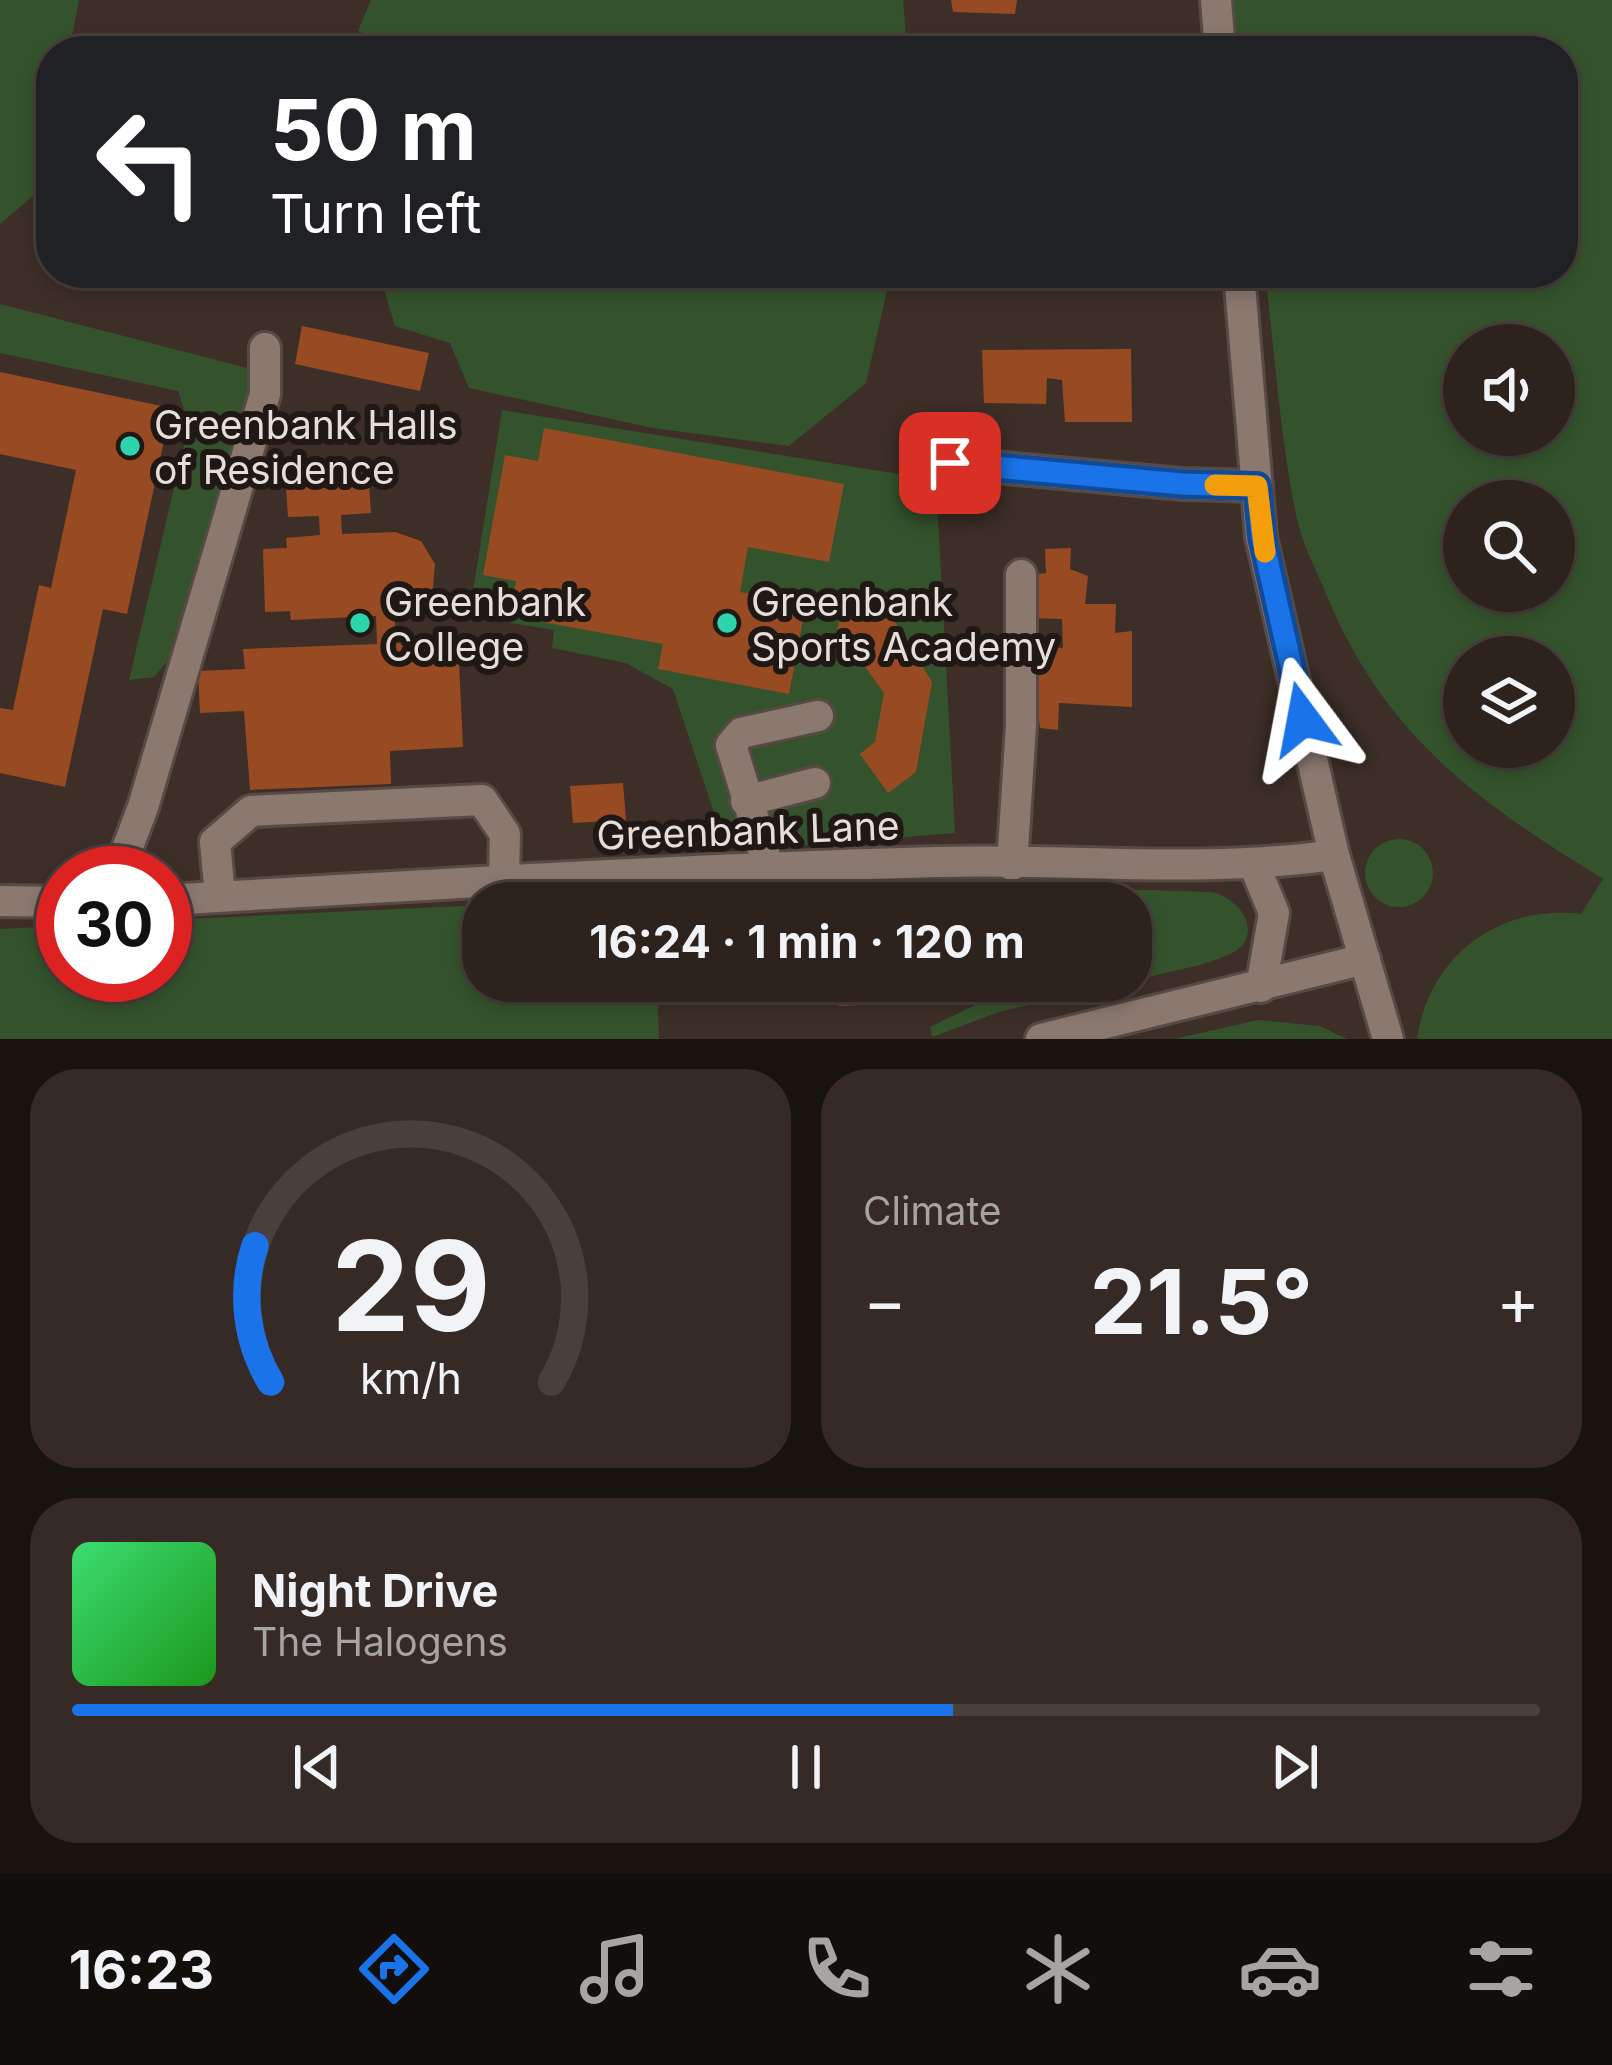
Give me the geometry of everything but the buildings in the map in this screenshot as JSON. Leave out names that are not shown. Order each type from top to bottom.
[{"type":"street","points":[[1216,0],[1219,36]]},
{"type":"street","points":[[1240,288],[1262,537],[1334,856],[1388,1039]]},
{"type":"street","points":[[128,846],[266,394],[265,349]]},
{"type":"street","points":[[950,463],[1182,484],[1257,486]]},
{"type":"street","points":[[1013,851],[1021,726],[1021,575]]},
{"type":"street","points":[[769,866],[731,745],[741,733],[818,716]]},
{"type":"street","points":[[746,801],[814,783]]},
{"type":"street","points":[[220,896],[215,842],[251,811],[482,800],[505,834],[504,880]]},
{"type":"street","name":"Greenbank Lane","points":[[192,898],[769,866],[962,861],[1013,851],[1255,867],[1334,856]]},
{"type":"street","points":[[1255,867],[1274,913],[1261,987]]},
{"type":"street","points":[[0,901],[36,902]]},
{"type":"street","points":[[1041,1039],[1365,958]]},
{"type":"green space","points":[[0,0],[79,0],[72,36],[36,36],[36,194],[0,224]]},
{"type":"green space","points":[[371,0],[903,0],[906,36],[369,36],[358,31]]},
{"type":"green space","points":[[1228,0],[1612,0],[1612,1039],[1417,1039],[1436,983],[1473,942],[1522,918],[1581,914],[1603,879],[1515,822],[1448,768],[1575,768],[1575,636],[1443,636],[1443,764],[1407,727],[1350,645],[1310,558],[1291,489],[1267,288],[1578,288],[1578,36],[1233,36]]},
{"type":"green space","points":[[384,288],[888,288],[866,383],[789,446],[653,428],[469,388],[450,343],[395,326]]},
{"type":"green space","points":[[0,304],[251,369],[247,411],[170,658],[154,677],[129,680],[189,424],[178,391],[0,353]]},
{"type":"green space","name":"Greenbank Sports Academy","points":[[502,410],[936,480],[955,833],[763,849],[725,846],[673,689],[626,663],[552,648],[554,630],[469,616]]},
{"type":"green space","points":[[1399,839],[1423,849],[1433,873],[1423,897],[1399,907],[1375,897],[1365,873],[1375,849]]},
{"type":"green space","points":[[1152,890],[1211,892],[1227,898],[1245,917],[1244,943],[1200,965],[1152,976]]},
{"type":"green space","points":[[462,906],[462,1002],[658,1002],[659,1039],[0,1039],[0,929],[36,927],[36,1002],[192,1002],[192,919]]},
{"type":"green space","points":[[981,1002],[1042,1002],[932,1037],[930,1027]]},
{"type":"green space","points":[[1258,1020],[1320,1026],[1347,1039],[1174,1039]]},
{"type":"slow traffic","points":[[1215,485],[1257,486],[1265,552]]},
{"type":"place","name":"Greenbank Halls of Residence","points":[[130,446]]},
{"type":"place","name":"Greenbank College","points":[[360,623]]},
{"type":"place","name":"Greenbank Sports Academy","points":[[727,623]]},
{"type":"route","points":[[950,463],[1182,484],[1257,486],[1262,537],[1303,719]]}]
